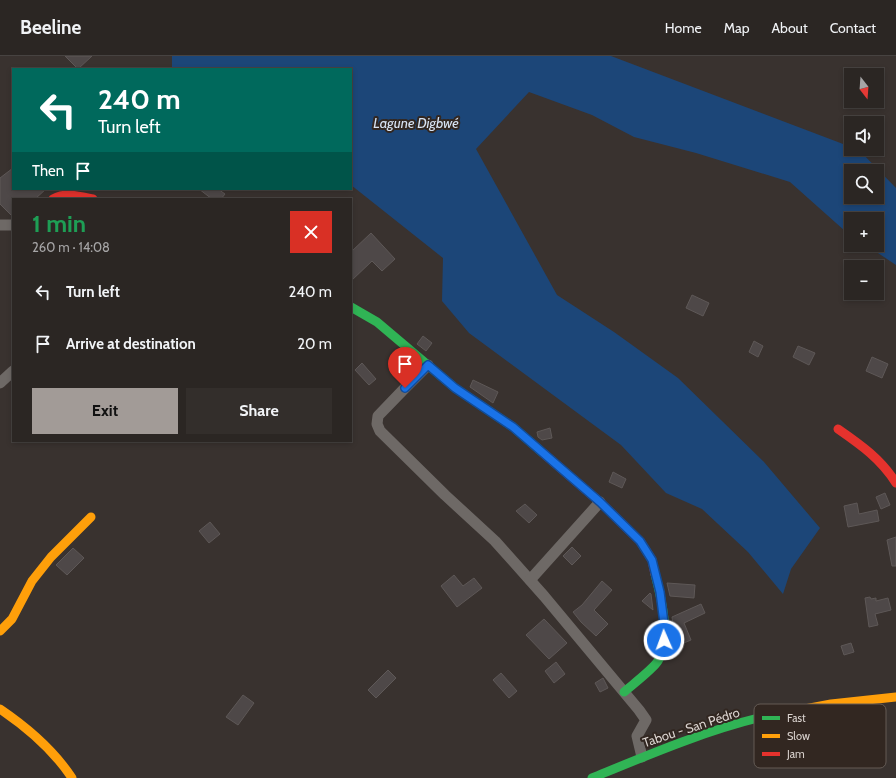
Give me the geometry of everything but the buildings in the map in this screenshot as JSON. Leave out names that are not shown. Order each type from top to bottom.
[{"type":"street","points":[[54,198],[67,195],[89,198]]},
{"type":"street","points":[[0,225],[12,225]]},
{"type":"street","points":[[352,308],[377,322],[455,388],[513,427],[600,502],[640,541],[652,560],[660,592],[665,631],[664,649],[658,662],[624,692]]},
{"type":"street","points":[[428,365],[378,416],[377,424],[380,431],[445,495],[495,541],[530,580],[639,710],[646,720],[637,736],[642,757]]},
{"type":"street","points":[[0,383],[12,372]]},
{"type":"street","points":[[838,429],[867,448],[889,470],[896,483]]},
{"type":"street","points":[[530,580],[600,502]]},
{"type":"street","points":[[0,632],[12,619],[32,581],[51,557],[91,517]]},
{"type":"street","name":"Tabou - San Pédro","points":[[837,704],[896,697]]},
{"type":"street","points":[[0,709],[33,732],[56,756],[72,778]]},
{"type":"street","name":"Tabou - San Pédro","points":[[592,778],[642,757],[726,727],[754,720]]},
{"type":"water","name":"Lagune Digbwé","points":[[172,56],[611,56],[844,144],[844,156],[865,156],[873,164],[844,164],[844,204],[884,204],[884,176],[896,188],[896,265],[876,252],[884,252],[884,212],[844,212],[844,230],[790,182],[696,153],[634,137],[592,115],[529,92],[476,149],[557,295],[614,332],[678,378],[764,462],[820,528],[791,569],[783,594],[748,552],[702,509],[666,493],[621,445],[469,333],[442,301],[443,258],[352,186],[352,68],[172,68]]},
{"type":"traffic: fast","points":[[352,308],[377,322],[455,388],[513,427],[543,453]]},
{"type":"traffic: fast","points":[[624,692],[658,661],[662,652],[665,630],[664,618],[655,574]]},
{"type":"traffic: fast","points":[[592,778],[697,736],[754,719]]},
{"type":"traffic: slow","points":[[0,631],[12,619],[32,581],[51,557],[91,517]]},
{"type":"traffic: slow","points":[[831,704],[896,697]]},
{"type":"traffic: slow","points":[[0,709],[48,748],[65,767],[72,778]]},
{"type":"traffic: jam","points":[[56,198],[68,195],[88,198]]},
{"type":"traffic: jam","points":[[838,429],[863,447],[877,460],[896,483]]},
{"type":"traffic: jam","points":[[543,453],[600,502],[640,541],[652,560],[655,574]]},
{"type":"route","points":[[405,388],[428,365],[455,388],[513,427],[600,502],[640,541],[652,560],[660,592],[665,631],[664,640]]}]
